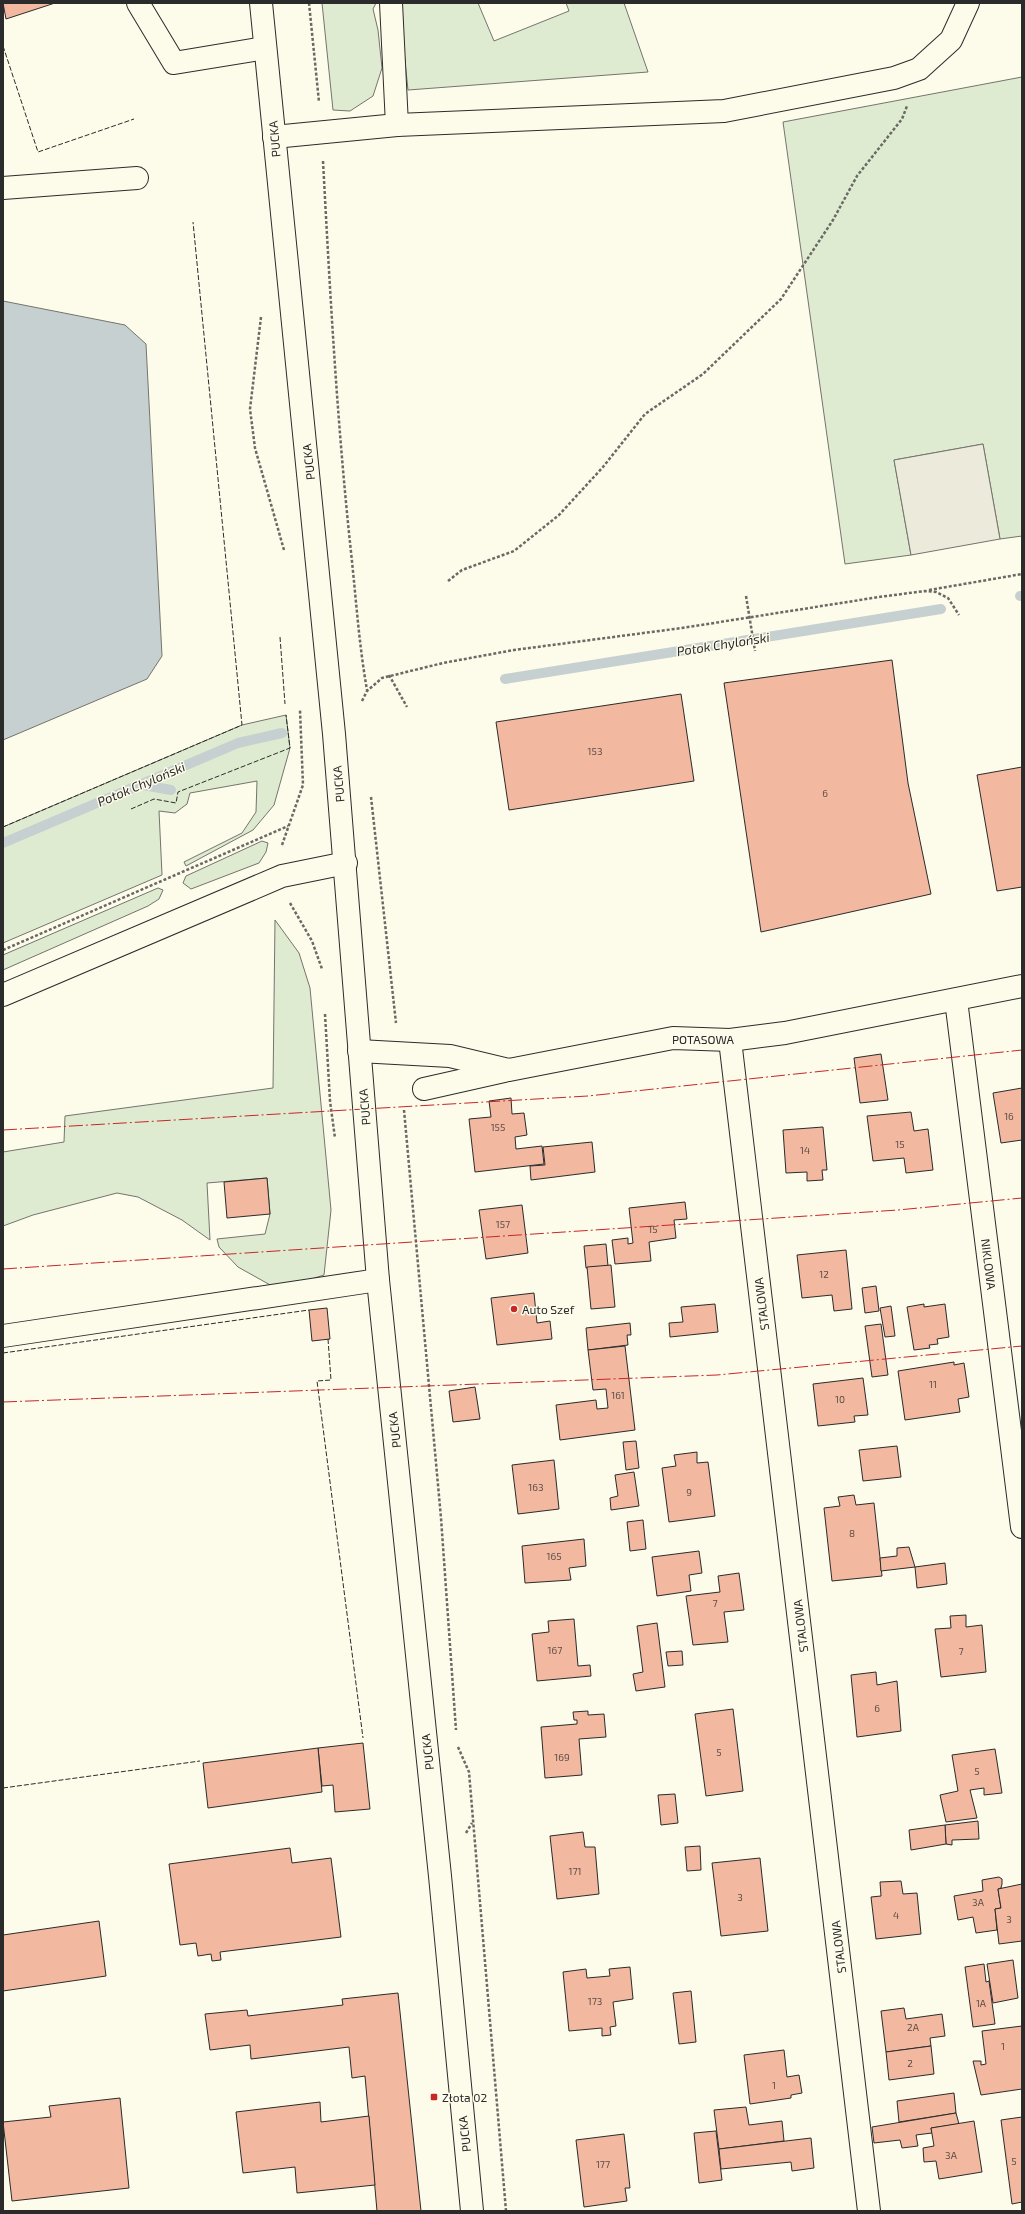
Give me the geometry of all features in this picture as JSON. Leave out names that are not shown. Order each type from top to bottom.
[{"type":"street","points":[[138,3],[174,63],[265,48]]},
{"type":"street","name":"PUCKA","points":[[261,3],[304,422],[346,863],[359,1050],[378,1280],[440,1876],[472,2211]]},
{"type":"street","points":[[391,3],[397,125]]},
{"type":"street","points":[[274,137],[397,125],[724,111],[894,78],[919,69],[951,40],[968,3]]},
{"type":"street","points":[[3,188],[137,178]]},
{"type":"street","points":[[3,995],[282,876],[346,863]]},
{"type":"street","name":"POTASOWA","points":[[359,1050],[450,1056],[509,1070],[673,1038],[730,1040],[785,1033],[1022,986]]},
{"type":"street","name":"NIKLOWA","points":[[956,1000],[1022,1527]]},
{"type":"street","name":"STALOWA","points":[[730,1040],[870,2211]]},
{"type":"street","points":[[424,1089],[509,1070]]},
{"type":"street","points":[[3,1336],[378,1280]]},
{"type":"path","points":[[309,3],[322,132],[332,333],[346,500],[361,656],[367,691]]},
{"type":"path","points":[[448,582],[462,570],[514,551],[559,515],[604,467],[645,414],[703,374],[781,299],[833,220],[857,176],[902,119],[919,69]]},
{"type":"path","points":[[261,311],[250,408],[256,454],[286,556]]},
{"type":"path","points":[[361,706],[362,698],[367,691],[382,678],[389,675],[514,650],[925,591],[1022,574]]},
{"type":"path","points":[[925,591],[936,592],[948,598],[959,615]]},
{"type":"path","points":[[746,596],[755,651]]},
{"type":"path","points":[[389,675],[407,707]]},
{"type":"path","points":[[300,704],[303,785],[282,843],[282,876],[291,906],[312,941],[322,971]]},
{"type":"path","points":[[370,791],[400,1052]]},
{"type":"path","points":[[3,950],[288,826]]},
{"type":"path","points":[[325,1009],[330,1101],[336,1144]]},
{"type":"path","points":[[403,1105],[440,1518],[457,1731]]},
{"type":"path","points":[[457,1739],[458,1747],[468,1772],[506,2211]]},
{"type":"green space","points":[[322,3],[376,3],[373,9],[378,30],[382,68],[373,96],[350,111],[333,110]]},
{"type":"green space","points":[[399,3],[478,3],[494,41],[569,11],[566,3],[624,3],[648,72],[408,90]]},
{"type":"green space","points":[[1022,77],[1022,536],[1000,539],[983,444],[894,460],[911,555],[845,564],[783,122]]},
{"type":"green space","points":[[286,715],[290,748],[274,805],[253,830],[186,866],[184,862],[242,833],[256,812],[257,781],[190,793],[187,804],[175,813],[159,811],[162,875],[3,943],[3,827],[242,725]]},
{"type":"green space","points":[[262,841],[268,843],[266,852],[259,863],[191,889],[183,883],[186,876]]},
{"type":"green space","points":[[158,888],[163,890],[159,899],[148,906],[3,970],[3,955]]},
{"type":"green space","points":[[275,920],[299,953],[310,988],[331,1210],[324,1275],[302,1282],[272,1286],[238,1267],[219,1247],[217,1239],[265,1234],[270,1214],[267,1178],[207,1183],[210,1240],[182,1220],[138,1197],[117,1193],[33,1215],[3,1226],[3,1152],[64,1142],[65,1116],[273,1088]]},
{"type":"shaded area","points":[[3,301],[125,325],[146,344],[162,656],[147,679],[3,740]]},
{"type":"shaded area","points":[[983,444],[1000,539],[911,555],[894,460]]},
{"type":"building","points":[[3,3],[55,3],[6,19]]},
{"type":"building","points":[[892,660],[908,783],[931,894],[761,932],[724,683]]},
{"type":"building","points":[[681,694],[694,781],[509,810],[496,722]]},
{"type":"building","points":[[1022,767],[1022,887],[997,891],[977,775]]},
{"type":"building","points":[[881,1054],[888,1100],[860,1103],[854,1058]]},
{"type":"building","points":[[1022,1088],[1022,1140],[1001,1143],[993,1093]]},
{"type":"building","points":[[511,1098],[512,1114],[524,1113],[527,1135],[515,1137],[516,1149],[542,1146],[544,1164],[475,1172],[469,1119],[491,1117],[489,1101]]},
{"type":"building","points":[[911,1112],[914,1131],[928,1129],[933,1170],[906,1173],[904,1158],[873,1161],[867,1116]]},
{"type":"building","points":[[823,1127],[827,1170],[822,1170],[823,1180],[807,1181],[807,1172],[786,1173],[783,1130]]},
{"type":"building","points":[[592,1142],[595,1172],[531,1180],[530,1166],[545,1165],[543,1147]]},
{"type":"building","points":[[267,1178],[270,1214],[227,1218],[224,1182]]},
{"type":"building","points":[[685,1202],[687,1219],[674,1220],[676,1238],[649,1242],[651,1261],[615,1264],[612,1240],[628,1238],[628,1244],[633,1243],[629,1208]]},
{"type":"building","points":[[522,1205],[528,1253],[486,1259],[479,1210]]},
{"type":"building","points":[[606,1244],[608,1266],[586,1268],[584,1246]]},
{"type":"building","points":[[846,1250],[852,1309],[834,1311],[832,1295],[802,1298],[797,1255]]},
{"type":"building","points":[[611,1265],[615,1307],[591,1309],[587,1267]]},
{"type":"building","points":[[876,1286],[879,1311],[865,1313],[862,1288]]},
{"type":"building","name":"Auto Szef","points":[[534,1293],[537,1323],[550,1321],[552,1339],[497,1345],[491,1298]]},
{"type":"building","points":[[715,1304],[718,1332],[670,1337],[669,1323],[683,1322],[681,1307]]},
{"type":"building","points":[[924,1304],[924,1307],[945,1304],[949,1337],[937,1339],[938,1344],[929,1345],[930,1348],[914,1350],[907,1307]]},
{"type":"building","points":[[891,1306],[895,1336],[885,1337],[880,1308]]},
{"type":"building","points":[[327,1308],[330,1339],[312,1341],[309,1310]]},
{"type":"building","points":[[630,1323],[631,1335],[627,1335],[628,1345],[588,1350],[586,1328]]},
{"type":"building","points":[[881,1324],[888,1375],[872,1377],[865,1326]]},
{"type":"building","points":[[625,1346],[635,1430],[560,1440],[556,1405],[596,1400],[597,1409],[608,1408],[606,1389],[593,1390],[588,1350]]},
{"type":"building","points":[[954,1362],[954,1365],[964,1363],[969,1397],[958,1399],[960,1412],[905,1420],[898,1371]]},
{"type":"building","points":[[863,1378],[868,1415],[854,1416],[855,1422],[818,1426],[813,1384]]},
{"type":"building","points":[[475,1387],[480,1419],[453,1422],[449,1391]]},
{"type":"building","points":[[636,1441],[639,1468],[626,1470],[623,1442]]},
{"type":"building","points":[[897,1446],[901,1477],[863,1481],[859,1450]]},
{"type":"building","points":[[697,1452],[697,1463],[708,1462],[715,1516],[669,1522],[662,1468],[676,1466],[674,1455]]},
{"type":"building","points":[[554,1460],[559,1509],[518,1514],[512,1465]]},
{"type":"building","points":[[634,1472],[639,1506],[611,1510],[610,1498],[618,1496],[615,1475]]},
{"type":"building","points":[[854,1495],[856,1505],[874,1503],[882,1576],[832,1581],[824,1508],[840,1506],[838,1497]]},
{"type":"building","points":[[643,1520],[646,1549],[630,1551],[627,1522]]},
{"type":"building","points":[[584,1539],[586,1566],[569,1568],[571,1580],[525,1583],[522,1546]]},
{"type":"building","points":[[909,1547],[915,1567],[881,1571],[880,1558],[897,1556],[897,1548]]},
{"type":"building","points":[[699,1551],[702,1573],[689,1575],[691,1591],[657,1596],[652,1557]]},
{"type":"building","points":[[945,1563],[947,1584],[917,1588],[915,1567]]},
{"type":"building","points":[[739,1573],[744,1610],[724,1612],[728,1642],[693,1645],[686,1596],[720,1592],[718,1576]]},
{"type":"building","points":[[966,1615],[966,1627],[982,1625],[986,1672],[941,1677],[935,1629],[951,1628],[950,1616]]},
{"type":"building","points":[[574,1619],[578,1666],[590,1665],[591,1676],[537,1681],[532,1634],[549,1632],[548,1621]]},
{"type":"building","points":[[657,1623],[665,1687],[636,1691],[633,1674],[643,1672],[637,1626]]},
{"type":"building","points":[[682,1651],[683,1665],[668,1666],[666,1652]]},
{"type":"building","points":[[876,1672],[877,1685],[897,1681],[901,1731],[857,1737],[851,1675]]},
{"type":"building","points":[[733,1709],[743,1791],[706,1796],[695,1714]]},
{"type":"building","points":[[588,1711],[588,1715],[604,1714],[606,1737],[579,1739],[582,1775],[545,1778],[541,1727],[577,1724],[577,1720],[574,1720],[573,1712]]},
{"type":"building","points":[[363,1743],[370,1809],[335,1812],[333,1785],[322,1786],[318,1748]]},
{"type":"building","points":[[318,1748],[322,1792],[208,1808],[203,1763]]},
{"type":"building","points":[[995,1749],[1002,1793],[984,1795],[984,1788],[970,1790],[977,1818],[946,1822],[940,1795],[958,1791],[952,1755]]},
{"type":"building","points":[[675,1794],[678,1823],[661,1825],[658,1795]]},
{"type":"building","points":[[978,1821],[979,1839],[952,1840],[952,1845],[946,1844],[945,1825]]},
{"type":"building","points":[[945,1825],[946,1844],[911,1850],[909,1830]]},
{"type":"building","points":[[583,1832],[585,1847],[595,1847],[599,1894],[557,1899],[550,1836]]},
{"type":"building","points":[[700,1846],[701,1870],[687,1871],[685,1847]]},
{"type":"building","points":[[290,1848],[292,1863],[331,1858],[341,1937],[220,1952],[221,1960],[212,1961],[211,1954],[198,1956],[196,1943],[180,1945],[169,1864]]},
{"type":"building","points":[[760,1858],[768,1931],[721,1936],[712,1863]]},
{"type":"building","points":[[999,1877],[1002,1879],[1002,1884],[1001,1888],[998,1889],[1001,1908],[995,1909],[997,1930],[976,1933],[973,1917],[958,1920],[954,1896],[983,1891],[982,1880]]},
{"type":"building","points":[[901,1881],[903,1894],[917,1893],[921,1934],[876,1939],[871,1897],[881,1896],[880,1882]]},
{"type":"building","points":[[1022,1884],[1022,1941],[999,1944],[995,1909],[1001,1908],[998,1889]]},
{"type":"building","points":[[99,1921],[106,1976],[3,1991],[3,1935]]},
{"type":"building","points":[[1013,1960],[1018,1998],[993,2003],[987,1964]]},
{"type":"building","points":[[984,1964],[986,1982],[989,1981],[995,2024],[973,2027],[965,1967]]},
{"type":"building","points":[[630,1967],[633,1999],[613,2002],[616,2026],[610,2027],[611,2035],[602,2036],[602,2028],[569,2031],[563,1972],[586,1969],[587,1978],[610,1976],[609,1969]]},
{"type":"building","points":[[691,1991],[696,2042],[679,2044],[673,1993]]},
{"type":"building","points":[[398,1993],[421,2211],[377,2211],[365,2076],[352,2078],[349,2047],[251,2059],[250,2045],[210,2050],[205,2014],[247,2010],[248,2016],[343,2005],[342,1999]]},
{"type":"building","points":[[904,2008],[906,2019],[942,2014],[945,2036],[930,2038],[931,2046],[886,2052],[881,2011]]},
{"type":"building","points":[[1022,2026],[1022,2089],[981,2095],[973,2061],[981,2061],[981,2065],[986,2064],[982,2031]]},
{"type":"building","points":[[931,2046],[934,2074],[889,2080],[886,2052]]},
{"type":"building","points":[[784,2050],[787,2077],[799,2075],[802,2093],[791,2095],[791,2098],[750,2104],[744,2055]]},
{"type":"building","points":[[954,2093],[956,2113],[899,2122],[897,2101]]},
{"type":"building","points":[[120,2098],[129,2188],[12,2201],[3,2122],[51,2117],[49,2106]]},
{"type":"building","points":[[320,2102],[321,2122],[369,2116],[375,2185],[297,2193],[295,2167],[243,2173],[236,2112]]},
{"type":"building","points":[[746,2107],[749,2125],[782,2121],[784,2141],[719,2149],[714,2110]]},
{"type":"building","points":[[956,2113],[959,2124],[931,2128],[932,2133],[916,2135],[918,2146],[902,2148],[900,2140],[874,2143],[872,2127]]},
{"type":"building","points":[[1022,2117],[1022,2202],[1012,2204],[1001,2120]]},
{"type":"building","points":[[974,2121],[982,2172],[939,2179],[936,2161],[924,2162],[923,2148],[934,2146],[931,2128]]},
{"type":"building","points":[[716,2131],[722,2180],[699,2183],[694,2133]]},
{"type":"building","points":[[624,2134],[630,2188],[625,2188],[627,2201],[584,2207],[576,2140]]},
{"type":"building","points":[[811,2138],[814,2168],[792,2171],[791,2162],[721,2169],[719,2149]]},
{"type":"waterway","name":"Potok Chyloński","points":[[505,679],[941,609]]},
{"type":"waterway","name":"Potok Chyloński","points":[[3,843],[238,743],[282,733]]},
{"type":"waterway","points":[[143,785],[171,790]]},
{"type":"fence","points":[[3,46],[38,152],[134,119]]},
{"type":"fence","points":[[3,827],[242,725],[193,222]]},
{"type":"fence","points":[[280,637],[285,704]]},
{"type":"fence","points":[[131,809],[154,799],[176,803],[178,792],[290,748],[286,715]]},
{"type":"fence","points":[[3,1353],[309,1310]]},
{"type":"fence","points":[[328,1339],[331,1380],[317,1381],[363,1738]]},
{"type":"fence","points":[[3,1788],[200,1761]]},
{"type":"power","points":[[3,1130],[588,1096],[1022,1050]]},
{"type":"power","points":[[3,1269],[898,1210],[1022,1198]]},
{"type":"power","points":[[3,1402],[717,1375],[1022,1346]]},
{"type":"place","name":"Auto Szef","points":[[514,1309]]},
{"type":"place","name":"Złota 02","points":[[434,2097]]}]
